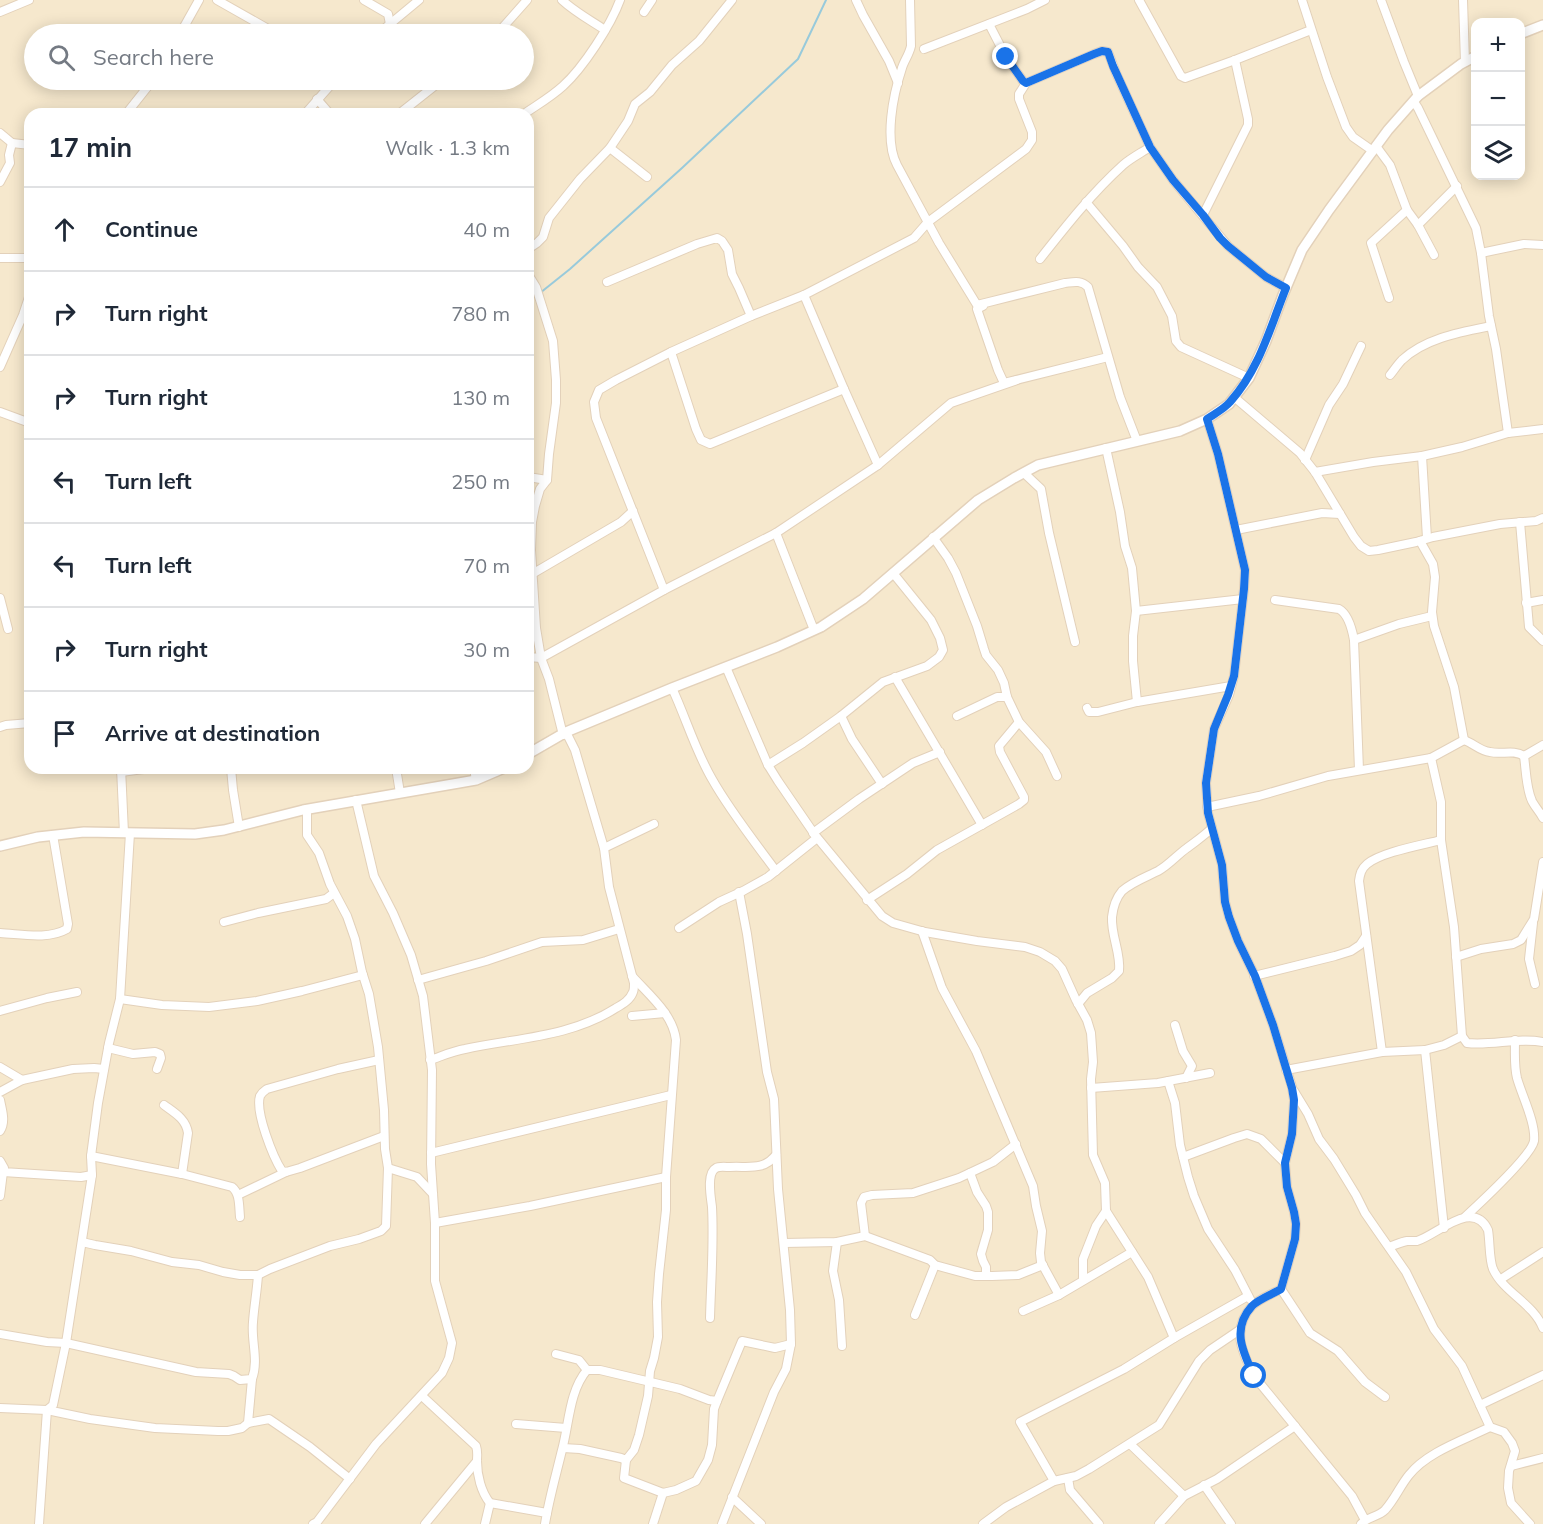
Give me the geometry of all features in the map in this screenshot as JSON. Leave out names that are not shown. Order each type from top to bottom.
[{"type":"street","points":[[0,12],[29,0]]},
{"type":"street","points":[[184,24],[199,0]]},
{"type":"street","points":[[217,0],[259,24]]},
{"type":"street","points":[[364,0],[388,14],[390,24],[419,0]]},
{"type":"street","points":[[506,24],[527,0]]},
{"type":"street","points":[[562,0],[573,10],[605,30]]},
{"type":"street","points":[[533,108],[570,79],[605,30],[620,0]]},
{"type":"street","points":[[644,12],[652,0]]},
{"type":"street","points":[[534,245],[543,237],[549,218],[580,179],[610,148],[628,121],[635,104],[650,92],[672,65],[699,41],[732,0]]},
{"type":"street","points":[[856,0],[890,61],[898,83]]},
{"type":"street","points":[[919,0],[913,3],[910,0],[911,46],[902,66],[890,129],[894,160],[977,305],[1065,283],[1084,283],[1088,287],[1108,357],[1137,441]]},
{"type":"street","points":[[924,49],[1045,0]]},
{"type":"street","points":[[1139,0],[1181,76],[1185,78],[1311,30]]},
{"type":"street","points":[[1302,0],[1346,127],[1353,137],[1375,148],[1390,165],[1407,210],[1434,255]]},
{"type":"street","points":[[1381,0],[1418,108],[1476,228],[1508,433]]},
{"type":"street","points":[[1463,0],[1465,62]]},
{"type":"street","points":[[989,24],[1006,57],[1026,83]]},
{"type":"street","points":[[1525,32],[1543,25]]},
{"type":"street","points":[[664,590],[596,418],[594,402],[599,390],[671,352],[804,295],[914,238],[928,222],[1026,149],[1032,140],[1032,132],[1020,105],[1019,93],[1026,83],[1094,54],[1102,51],[1108,52],[1150,147],[1173,180],[1228,246],[1266,277],[1286,288]]},
{"type":"street","points":[[534,751],[564,734],[821,627],[863,599],[978,500],[1038,465],[1179,431],[1207,419],[1228,404],[1249,378],[1302,250],[1329,210],[1388,130],[1416,99],[1471,59]]},
{"type":"street","points":[[1203,215],[1248,125],[1235,60]]},
{"type":"street","points":[[133,108],[146,90]]},
{"type":"street","points":[[310,108],[326,90]]},
{"type":"street","points":[[407,108],[429,90]]},
{"type":"street","points":[[317,99],[325,108]]},
{"type":"street","points":[[0,134],[12,143],[24,144]]},
{"type":"street","points":[[0,182],[10,164],[9,155],[12,143]]},
{"type":"street","points":[[1040,258],[1086,202],[1125,164],[1150,147]]},
{"type":"street","points":[[610,148],[647,177]]},
{"type":"street","points":[[1418,225],[1457,186]]},
{"type":"street","points":[[1086,202],[1157,288],[1172,316],[1176,341],[1181,347],[1249,378]]},
{"type":"street","points":[[1389,298],[1371,243],[1407,210]]},
{"type":"street","points":[[607,282],[697,244],[717,238],[728,250],[732,273],[751,316]]},
{"type":"street","points":[[1481,253],[1524,244],[1543,245]]},
{"type":"street","points":[[0,258],[24,258]]},
{"type":"street","points":[[534,283],[553,341],[556,380],[556,403],[547,480],[540,489],[534,514]]},
{"type":"street","points":[[804,295],[878,465]]},
{"type":"street","points":[[998,300],[977,309],[998,370],[1005,383],[1108,357]]},
{"type":"street","points":[[0,367],[24,312]]},
{"type":"street","points":[[1390,375],[1401,360],[1433,341],[1452,334],[1491,326]]},
{"type":"street","points":[[1305,460],[1329,405],[1343,384],[1361,346]]},
{"type":"street","points":[[671,352],[696,429],[701,440],[710,444],[844,389]]},
{"type":"street","points":[[534,657],[541,658],[664,590],[776,533],[878,465],[951,403],[1017,380]]},
{"type":"street","points":[[1234,397],[1300,453],[1315,472],[1354,537],[1361,546],[1369,551],[1500,524],[1536,521],[1543,518]]},
{"type":"street","points":[[0,412],[24,421]]},
{"type":"street","points":[[1207,419],[1218,454],[1245,570],[1234,676],[1214,729],[1206,783],[1207,807],[1222,865],[1225,902],[1229,917],[1273,1025],[1294,1100],[1292,1134],[1285,1163],[1287,1187],[1296,1224],[1295,1239],[1281,1289],[1253,1305],[1244,1319],[1240,1342],[1243,1354],[1254,1376],[1352,1497],[1363,1522],[1383,1512],[1393,1501],[1408,1475],[1425,1460],[1490,1426]]},
{"type":"street","points":[[1315,472],[1422,456],[1508,433],[1543,429]]},
{"type":"street","points":[[1106,448],[1125,546],[1132,568],[1136,611],[1132,636],[1137,702]]},
{"type":"street","points":[[1422,456],[1423,540],[1433,564],[1435,577],[1432,616],[1437,639],[1454,687],[1464,740]]},
{"type":"street","points":[[1024,473],[1041,489],[1048,533],[1075,642]]},
{"type":"street","points":[[534,478],[547,480]]},
{"type":"street","points":[[1322,513],[1330,499]]},
{"type":"street","points":[[534,573],[621,522],[633,511]]},
{"type":"street","points":[[1236,530],[1322,513],[1340,514]]},
{"type":"street","points":[[1520,522],[1529,627],[1543,641]]},
{"type":"street","points":[[776,533],[814,630]]},
{"type":"street","points":[[933,537],[956,573],[986,656],[998,670],[1019,722],[1046,752],[1057,776]]},
{"type":"street","points":[[768,765],[841,716],[883,682],[911,673],[934,662],[939,657],[943,650],[940,638],[927,612],[892,573]]},
{"type":"street","points":[[0,598],[8,630]]},
{"type":"street","points":[[1136,611],[1243,599]]},
{"type":"street","points":[[1275,600],[1339,609],[1344,612],[1354,640],[1359,770]]},
{"type":"street","points":[[1526,603],[1543,600]]},
{"type":"street","points":[[430,1060],[463,1049],[558,1032],[588,1023],[609,1013],[629,998],[633,991],[634,983],[609,887],[604,848],[575,750],[564,734],[541,658],[534,601]]},
{"type":"street","points":[[1354,640],[1399,624],[1432,616]]},
{"type":"street","points":[[726,667],[768,765],[778,781],[815,836],[882,916],[893,923],[922,931],[1024,947],[1040,952],[1055,961],[1062,969],[1091,1033],[1093,1155],[1105,1183],[1106,1211],[1148,1277],[1174,1338]]},
{"type":"street","points":[[895,677],[982,825]]},
{"type":"street","points":[[1087,708],[1089,712],[1098,712],[1137,702],[1231,686]]},
{"type":"street","points":[[672,688],[712,779],[776,871]]},
{"type":"street","points":[[957,716],[1006,693]]},
{"type":"street","points":[[841,716],[852,739],[882,784]]},
{"type":"street","points":[[867,900],[908,874],[937,850],[1024,800],[999,746],[1019,722]]},
{"type":"street","points":[[0,727],[24,724]]},
{"type":"street","points":[[1464,740],[1488,752],[1513,752],[1524,756]]},
{"type":"street","points":[[1207,807],[1259,796],[1329,776],[1431,758],[1464,740]]},
{"type":"street","points":[[1524,756],[1543,745]]},
{"type":"street","points":[[679,928],[719,902],[776,871],[859,799],[913,763],[940,752]]},
{"type":"street","points":[[1524,756],[1529,793],[1543,818]]},
{"type":"street","points":[[1431,758],[1441,802],[1441,840],[1454,927],[1462,1036],[1467,1042],[1478,1044],[1515,1040],[1543,1042]]},
{"type":"street","points":[[39,1524],[50,1407],[66,1343],[92,1175],[91,1156],[98,1103],[120,999],[127,833],[121,774]]},
{"type":"street","points":[[232,774],[239,827]]},
{"type":"street","points":[[397,774],[400,793]]},
{"type":"street","points":[[475,774],[476,780]]},
{"type":"street","points":[[0,846],[38,837],[84,832],[195,834],[224,830],[307,809],[476,780],[490,774]]},
{"type":"street","points":[[313,1524],[376,1444],[442,1373],[449,1358],[452,1343],[435,1281],[435,1223],[431,1167],[432,1070],[425,1009],[411,955],[374,876],[356,801]]},
{"type":"street","points":[[82,1242],[131,1251],[172,1262],[199,1265],[223,1272],[258,1275],[330,1246],[381,1231],[386,1226],[388,1168],[384,1110],[378,1047],[369,994],[347,916],[334,893],[319,853],[308,835],[307,809]]},
{"type":"street","points":[[604,848],[654,824]]},
{"type":"street","points":[[1078,1004],[1087,993],[1113,978],[1119,971],[1120,964],[1112,932],[1112,916],[1117,897],[1138,880],[1160,870],[1212,828]]},
{"type":"street","points":[[0,933],[56,934],[67,929],[64,892],[53,835]]},
{"type":"street","points":[[1382,1052],[1359,881],[1360,872],[1368,863],[1388,854],[1441,840]]},
{"type":"street","points":[[1535,984],[1529,959],[1543,862]]},
{"type":"street","points":[[722,1524],[774,1392],[786,1369],[791,1344],[790,1310],[778,1189],[774,1099],[767,1072],[739,892]]},
{"type":"street","points":[[224,922],[326,899],[334,893]]},
{"type":"street","points":[[1456,957],[1481,949],[1518,942],[1528,931],[1534,919]]},
{"type":"street","points":[[418,980],[542,942],[583,940],[619,928]]},
{"type":"street","points":[[922,931],[942,988],[976,1051],[1033,1186],[1042,1231],[1040,1253],[1043,1265],[1059,1295]]},
{"type":"street","points":[[1254,976],[1351,951],[1360,945],[1366,936]]},
{"type":"street","points":[[120,999],[162,1005],[209,1007],[258,1001],[363,975]]},
{"type":"street","points":[[632,976],[665,1012],[675,1028],[676,1040],[666,1177],[666,1210],[657,1302],[658,1337],[639,1435],[634,1450],[626,1460],[624,1478],[663,1493],[696,1481],[708,1460],[712,1445],[714,1409],[742,1341],[775,1348],[791,1344]]},
{"type":"street","points":[[0,1011],[77,992]]},
{"type":"street","points":[[632,1016],[665,1012]]},
{"type":"street","points":[[1175,1025],[1183,1051],[1192,1066],[1189,1075]]},
{"type":"street","points":[[1286,1070],[1382,1052],[1425,1050],[1444,1045],[1462,1036]]},
{"type":"street","points":[[1465,1217],[1532,1147],[1534,1139],[1532,1124],[1515,1069],[1515,1040]]},
{"type":"street","points":[[108,1048],[133,1054],[155,1052],[160,1054],[157,1069]]},
{"type":"street","points":[[1425,1050],[1444,1228]]},
{"type":"street","points":[[286,1172],[279,1167],[264,1130],[260,1097],[263,1092],[338,1069],[379,1060]]},
{"type":"street","points":[[0,1067],[22,1080]]},
{"type":"street","points":[[3,1090],[22,1080],[73,1069],[104,1069]]},
{"type":"street","points":[[1091,1088],[1168,1081],[1189,1075],[1210,1073]]},
{"type":"street","points":[[3,1090],[10,1074]]},
{"type":"street","points":[[1168,1081],[1175,1103],[1183,1157],[1204,1222],[1235,1270],[1253,1305]]},
{"type":"street","points":[[1292,1088],[1308,1114],[1318,1139],[1334,1159],[1376,1230],[1406,1272],[1434,1329],[1462,1366],[1490,1426],[1504,1432],[1512,1443],[1515,1451],[1509,1471],[1508,1488],[1511,1503],[1530,1524]]},
{"type":"street","points":[[431,1153],[671,1095]]},
{"type":"street","points":[[0,1100],[4,1120],[0,1131]]},
{"type":"street","points":[[164,1106],[185,1122],[187,1127],[182,1174]]},
{"type":"street","points":[[1183,1157],[1247,1134],[1262,1139],[1285,1163]]},
{"type":"street","points":[[237,1195],[286,1172],[384,1136]]},
{"type":"street","points":[[866,1236],[861,1203],[864,1197],[872,1194],[914,1193],[970,1173],[993,1162],[1016,1144]]},
{"type":"street","points":[[710,1318],[713,1235],[711,1173],[716,1168],[769,1164],[776,1155]]},
{"type":"street","points":[[91,1156],[182,1174],[232,1187],[236,1190],[240,1217]]},
{"type":"street","points":[[0,1161],[4,1168],[0,1196]]},
{"type":"street","points":[[417,1177],[431,1167]]},
{"type":"street","points":[[388,1168],[417,1177],[433,1194]]},
{"type":"street","points":[[3,1172],[81,1177],[92,1175]]},
{"type":"street","points":[[970,1173],[976,1192],[988,1212],[988,1230],[981,1254],[986,1267],[986,1276]]},
{"type":"street","points":[[435,1223],[530,1206],[666,1177]]},
{"type":"street","points":[[1083,1280],[1083,1259],[1096,1226],[1106,1211]]},
{"type":"street","points":[[1389,1247],[1405,1241],[1417,1241],[1457,1220],[1475,1217],[1486,1226],[1493,1269],[1510,1292],[1525,1302],[1542,1323],[1543,1328]]},
{"type":"street","points":[[784,1243],[837,1242],[866,1236],[930,1260],[934,1265],[975,1276],[1018,1275],[1043,1265]]},
{"type":"street","points":[[837,1242],[833,1272],[842,1346]]},
{"type":"street","points":[[1023,1311],[1059,1295],[1132,1252]]},
{"type":"street","points":[[1501,1279],[1543,1252]]},
{"type":"street","points":[[915,1315],[934,1265]]},
{"type":"street","points":[[248,1423],[252,1379],[255,1372],[256,1352],[253,1324],[258,1275]]},
{"type":"street","points":[[1281,1289],[1310,1334],[1338,1351],[1365,1382],[1385,1397]]},
{"type":"street","points":[[1054,1481],[1020,1422],[1124,1369],[1248,1296]]},
{"type":"street","points":[[983,1524],[1006,1507],[1054,1481],[1076,1476],[1159,1425],[1199,1361],[1210,1350],[1241,1329]]},
{"type":"street","points":[[0,1334],[66,1343],[196,1372],[229,1374],[240,1380],[252,1379]]},
{"type":"street","points":[[556,1354],[579,1360],[587,1370]]},
{"type":"street","points":[[545,1524],[579,1379],[587,1370],[600,1370],[680,1389],[717,1401]]},
{"type":"street","points":[[1480,1405],[1543,1375]]},
{"type":"street","points":[[422,1396],[476,1446],[484,1496],[490,1503],[547,1513]]},
{"type":"street","points":[[0,1408],[50,1407],[58,1413],[155,1428],[228,1431],[243,1428],[248,1423],[269,1419],[310,1447],[350,1479]]},
{"type":"street","points":[[516,1424],[566,1428]]},
{"type":"street","points":[[1159,1524],[1184,1496],[1217,1479],[1295,1426]]},
{"type":"street","points":[[1130,1444],[1184,1496]]},
{"type":"street","points":[[563,1448],[580,1449],[626,1460]]},
{"type":"street","points":[[1511,1466],[1543,1458]]},
{"type":"street","points":[[425,1524],[477,1461]]},
{"type":"street","points":[[1068,1478],[1070,1490],[1094,1523]]},
{"type":"street","points":[[1204,1485],[1231,1524]]},
{"type":"street","points":[[653,1524],[663,1493]]},
{"type":"street","points":[[732,1497],[761,1524]]},
{"type":"street","points":[[485,1524],[490,1503]]},
{"type":"shaded area","points":[[0,0],[1543,0],[1543,1524],[0,1524]]},
{"type":"waterway","points":[[540,293],[570,269],[682,168],[798,59],[826,0]]},
{"type":"route","points":[[1006,57],[1026,83],[1094,54],[1102,51],[1108,52],[1150,147],[1173,180],[1228,246],[1266,277],[1286,288],[1249,378],[1228,404],[1207,419],[1218,454],[1245,570],[1234,676],[1214,729],[1206,783],[1208,813],[1222,865],[1225,902],[1229,917],[1255,976],[1273,1025],[1294,1100],[1292,1134],[1285,1163],[1287,1187],[1296,1224],[1295,1239],[1281,1289],[1253,1305],[1241,1329],[1240,1342],[1243,1354],[1254,1376]]}]
